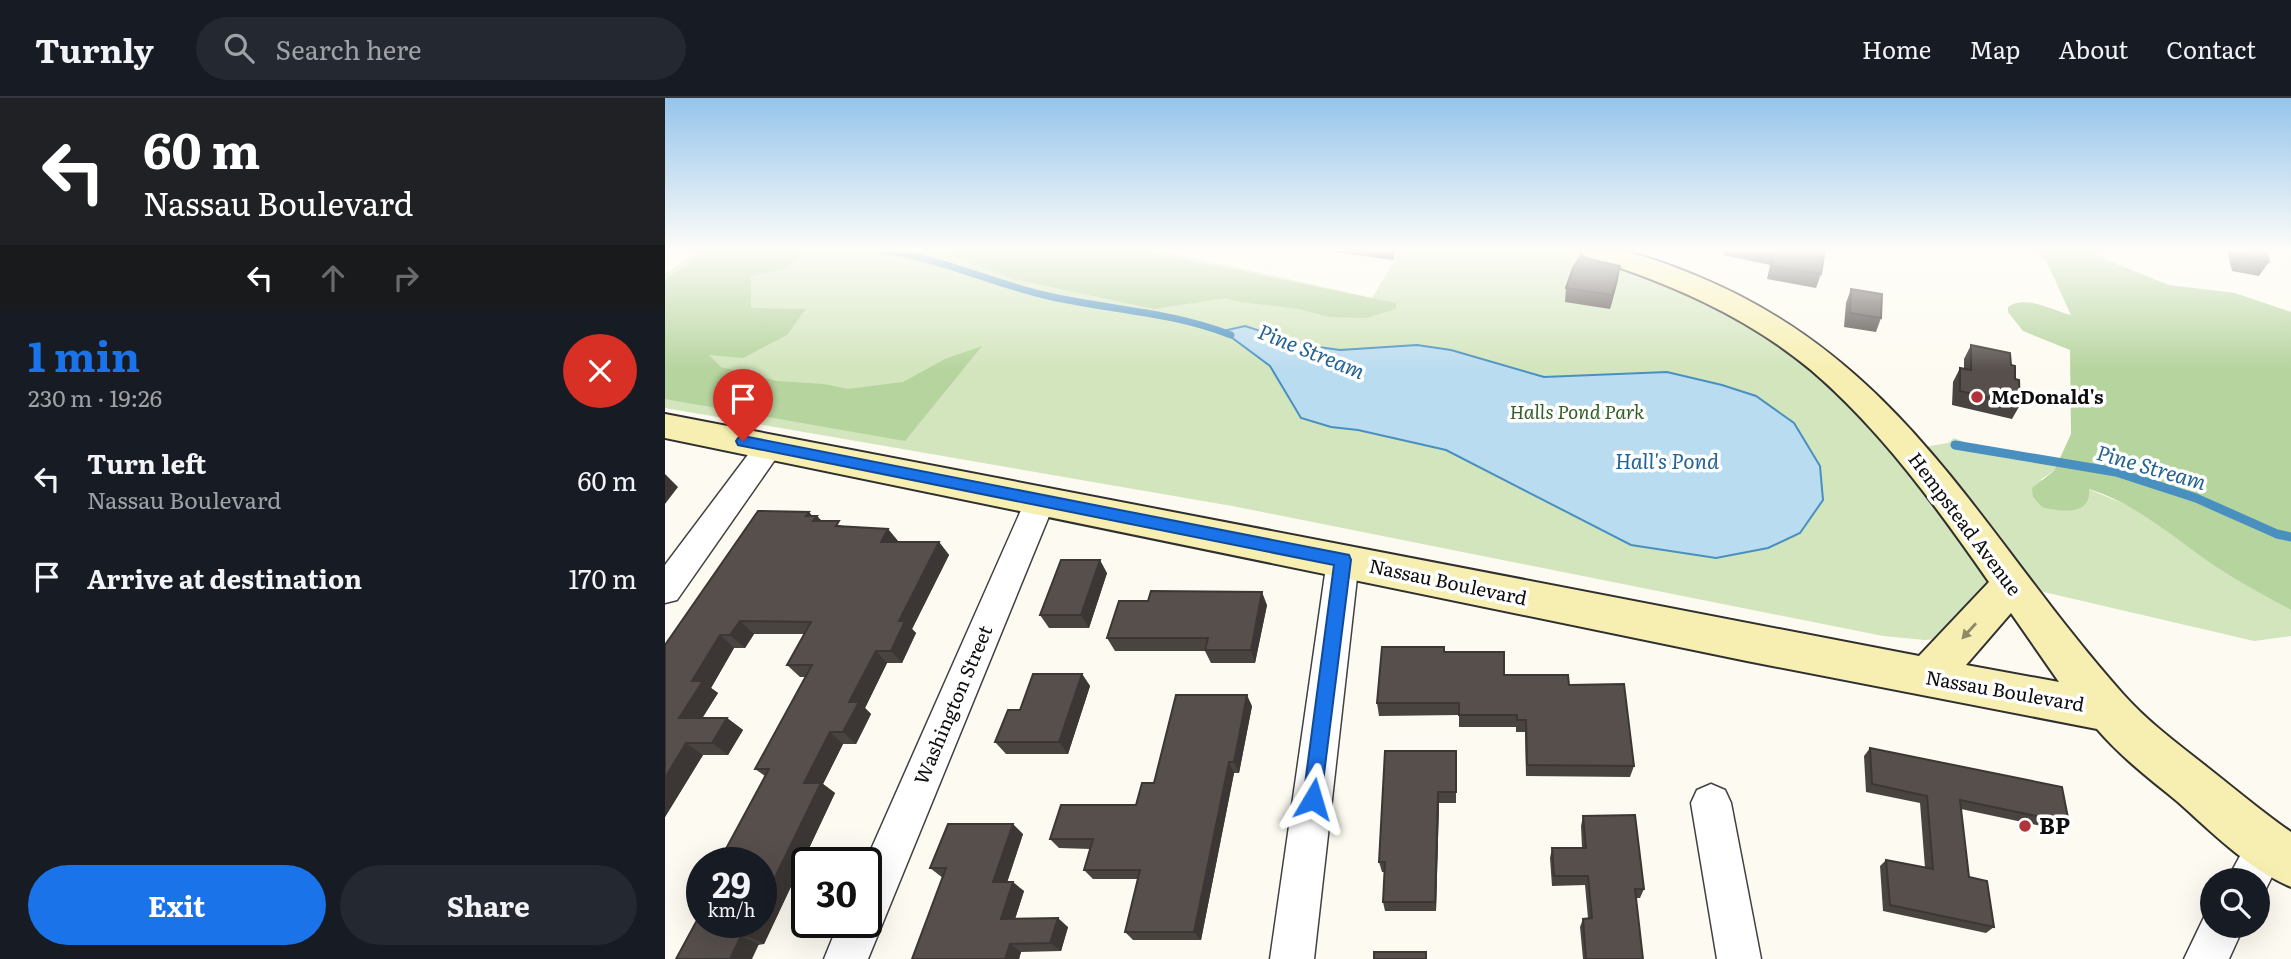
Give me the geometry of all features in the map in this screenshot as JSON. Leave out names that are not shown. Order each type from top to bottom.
[{"type":"main road","name":"Hempstead Avenue","points":[[1705,290],[1768,325],[1829,368],[1883,420],[1924,466],[1974,530],[2011,585],[2109,710],[2269,863]]},
{"type":"main road","name":"Nassau Boulevard","points":[[665,426],[1041,499],[1747,643],[2109,710]]},
{"type":"main road","points":[[1928,677],[2011,585]]},
{"type":"street","points":[[665,590],[769,447]]},
{"type":"street","name":"Washington Street","points":[[882,872],[1041,499]]},
{"type":"street","points":[[1292,959],[1343,560]]},
{"type":"street","points":[[1711,803],[1739,959]]},
{"type":"street","points":[[846,959],[855,938]]},
{"type":"street","points":[[2206,959],[2217,938]]},
{"type":"green space","name":"Halls Pond Park","points":[[665,290],[1337,290],[1372,298],[1377,290],[1690,290],[1776,327],[1911,449],[1948,443],[1954,438],[1970,444],[2059,459],[2054,471],[2040,480],[2088,489],[2139,510],[2221,570],[2291,610],[2291,636],[2254,641],[2009,584],[1957,637],[1925,640],[1883,636],[1232,506],[665,408]]},
{"type":"green space","points":[[665,290],[751,290],[751,308],[806,309],[787,335],[743,358],[709,355],[721,367],[777,381],[824,384],[848,389],[903,382],[945,359],[982,346],[905,441],[665,399]]},
{"type":"green space","points":[[1066,290],[1333,290],[1396,303],[1396,309],[1366,318],[1329,317],[1299,309],[1226,298],[1154,309]]},
{"type":"green space","points":[[2060,290],[2212,290],[2235,293],[2291,312],[2291,610],[2229,575],[2142,514],[2108,496],[2089,489],[2089,498],[2085,504],[2066,511],[2042,507],[2033,497],[2032,488],[2054,471],[2071,434],[2070,350],[2023,331],[2008,312],[2008,307],[2015,303],[2031,303],[2071,315]]},
{"type":"water","name":"Hall's Pond","points":[[1245,326],[1304,345],[1340,350],[1417,345],[1451,350],[1544,377],[1667,372],[1722,385],[1756,396],[1794,423],[1820,466],[1823,500],[1800,533],[1768,548],[1716,558],[1631,545],[1446,450],[1358,430],[1331,427],[1301,418],[1270,366],[1223,331]]},
{"type":"building","points":[[1580,290],[1613,290],[1612,295]]},
{"type":"building","points":[[1851,290],[1882,294],[1881,318],[1850,313]]},
{"type":"building","points":[[1971,345],[2010,353],[2011,365],[2015,366],[2015,379],[2019,380],[2020,405],[1960,391],[1960,368],[1971,370]]},
{"type":"building","points":[[758,511],[809,512],[806,516],[817,516],[813,521],[839,521],[836,526],[888,529],[881,542],[939,542],[899,621],[905,621],[891,651],[876,651],[849,702],[859,702],[843,732],[830,732],[804,783],[821,783],[777,873],[777,847],[727,847],[769,769],[755,769],[812,665],[787,665],[811,622],[740,621],[730,635],[720,635],[692,681],[703,681],[679,718],[727,718],[712,743],[686,743],[665,778],[665,645]]},
{"type":"building","points":[[1061,560],[1100,560],[1081,615],[1040,615]]},
{"type":"building","points":[[1151,591],[1262,592],[1251,650],[1205,650],[1208,638],[1107,638],[1119,601],[1148,601]]},
{"type":"building","points":[[1382,647],[1444,647],[1444,652],[1504,652],[1504,675],[1568,675],[1569,685],[1624,684],[1634,766],[1527,765],[1526,720],[1517,720],[1517,715],[1459,715],[1459,703],[1377,703]]},
{"type":"building","points":[[1033,674],[1082,674],[1059,742],[995,742],[1008,710],[1020,710]]},
{"type":"building","points":[[1176,695],[1247,695],[1234,762],[1229,762],[1194,932],[1125,932],[1140,870],[1084,870],[1093,839],[1050,839],[1061,805],[1136,805],[1142,783],[1154,783]]},
{"type":"building","points":[[1870,748],[2062,787],[2069,823],[1960,800],[1969,877],[1987,881],[1994,927],[1890,905],[1886,860],[1933,869],[1927,796],[1872,784]]},
{"type":"building","points":[[1385,751],[1456,751],[1456,792],[1438,792],[1435,902],[1383,902],[1385,862],[1379,862]]},
{"type":"building","points":[[1635,815],[1644,889],[1635,889],[1643,959],[1586,959],[1583,919],[1592,918],[1588,876],[1554,876],[1552,848],[1586,848],[1583,816]]},
{"type":"building","points":[[948,824],[1013,824],[993,882],[1013,882],[1001,919],[1058,918],[1050,943],[1010,944],[1005,959],[912,959],[946,868],[930,868]]},
{"type":"building","points":[[687,938],[740,938],[730,959],[676,959]]},
{"type":"building","points":[[1374,952],[1426,952],[1426,959],[1374,959]]},
{"type":"waterway","name":"Pine Stream","points":[[1024,290],[1162,316],[1231,335]]},
{"type":"waterway","name":"Pine Stream","points":[[1955,445],[2116,472],[2196,498],[2277,534],[2291,537]]},
{"type":"place","name":"McDonald's","points":[[1977,397]]},
{"type":"place","name":"BP","points":[[2025,826]]},
{"type":"route","points":[[743,441],[1343,560],[1313,799]]}]
